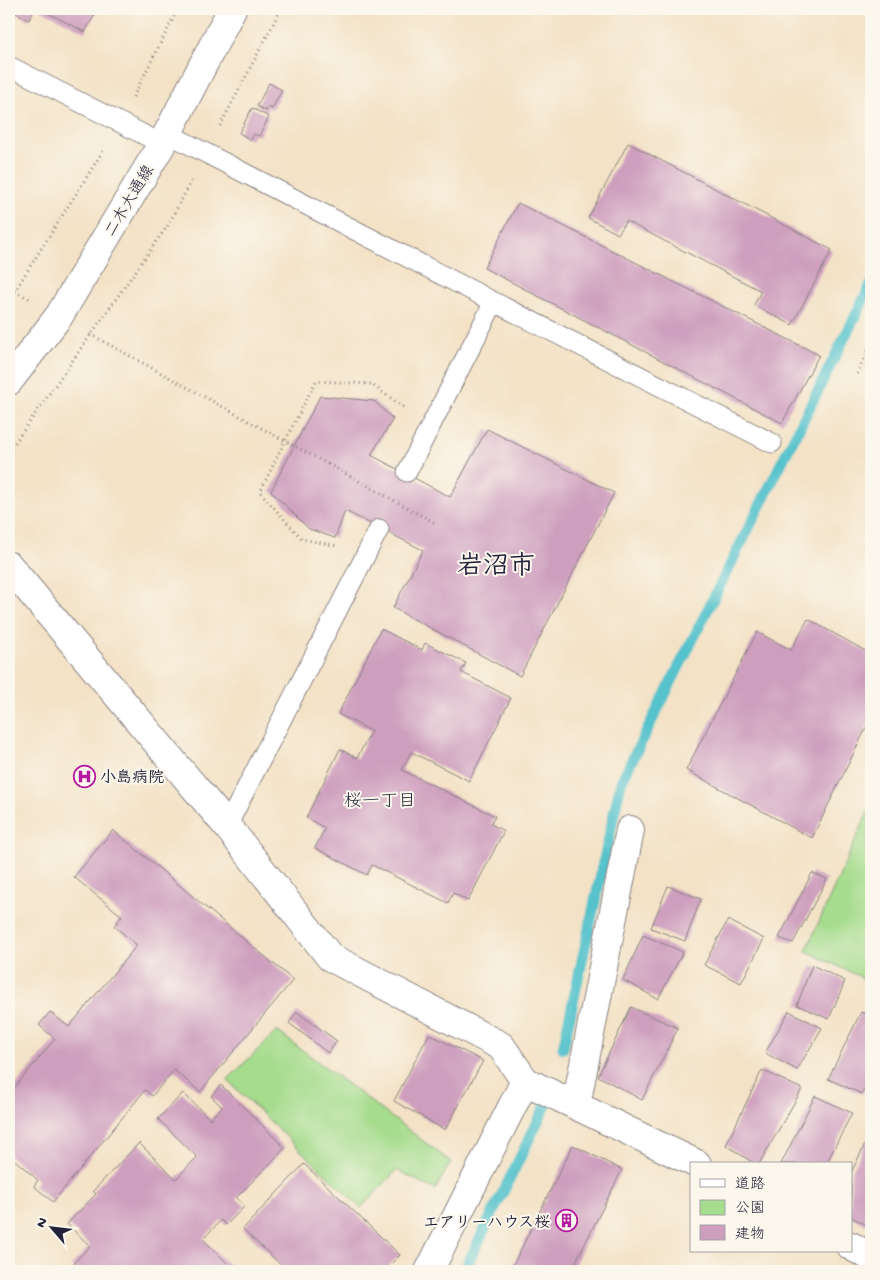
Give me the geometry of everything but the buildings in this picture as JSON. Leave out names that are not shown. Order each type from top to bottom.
[{"type":"street","name":"二木大通線","points":[[9,381],[58,316],[164,139],[232,9]]},
{"type":"street","points":[[9,566],[227,826],[330,957],[501,1046],[525,1081],[693,1162]]},
{"type":"street","points":[[576,1105],[630,830]]},
{"type":"street","points":[[430,1271],[525,1081]]},
{"type":"street","points":[[852,1247],[871,1257]]},
{"type":"lane","points":[[9,66],[120,123],[205,154],[772,443]]},
{"type":"lane","points":[[408,472],[494,302]]},
{"type":"lane","points":[[227,826],[378,529]]},
{"type":"path","points":[[9,300],[120,123],[178,9]]},
{"type":"path","points":[[9,451],[168,225],[282,9]]},
{"type":"path","points":[[85,331],[437,524]]},
{"type":"path","points":[[857,374],[871,344]]},
{"type":"path","points":[[340,546],[302,539],[260,492],[316,381],[371,384],[406,409]]},
{"type":"green space","points":[[871,805],[871,982],[806,951]]},
{"type":"green space","points":[[277,1031],[451,1162],[435,1190],[397,1170],[361,1208],[227,1080]]},
{"type":"waterway","points":[[563,1048],[621,782],[871,285]]},
{"type":"waterway","points":[[464,1271],[548,1101]]},
{"type":"place","name":"小島病院","points":[[84,776]]},
{"type":"place","name":"エアリーハウス桜","points":[[566,1221]]},
{"type":"district","name":"岩沼市","points":[[496,564]]},
{"type":"district","name":"桜一丁目","points":[[380,800]]}]
